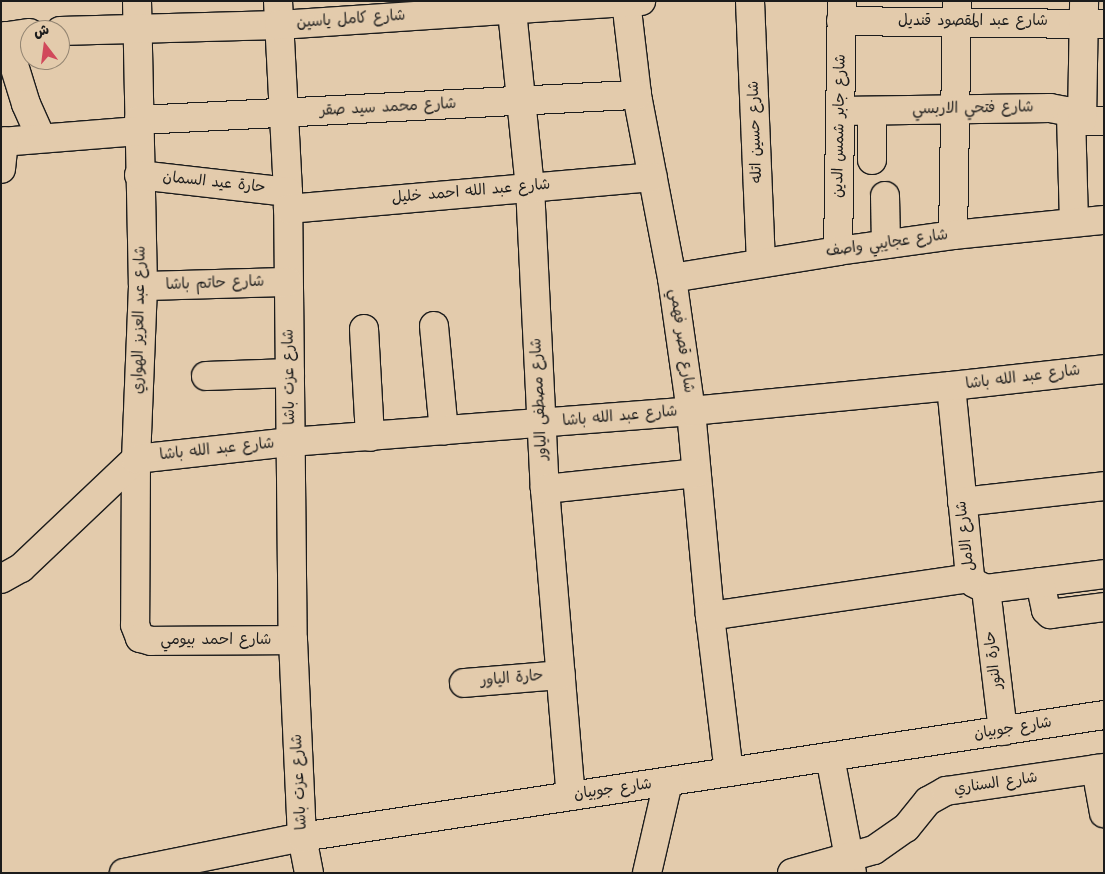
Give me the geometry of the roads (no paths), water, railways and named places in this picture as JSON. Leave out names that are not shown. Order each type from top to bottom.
[{"type":"street","name":"شارع عبد العزيز الهواري","points":[[137,1],[142,286],[136,459],[135,625],[140,638]]},
{"type":"street","name":"شارع حسين اتله","points":[[750,1],[761,263]]},
{"type":"street","name":"شارع كامل ياسين","points":[[70,31],[137,28],[278,13],[631,2]]},
{"type":"street","name":"شارع قصر فهمي","points":[[631,2],[637,95],[672,278],[691,411],[710,616],[729,772]]},
{"type":"street","name":"شارع مصطفى الياور","points":[[511,6],[530,187],[541,424],[571,796]]},
{"type":"street","name":"شارع عبد المقصود قنديل","points":[[842,11],[1090,16]]},
{"type":"street","name":"شارع جابر شمس الدين","points":[[838,251],[842,11]]},
{"type":"street","points":[[953,235],[957,12]]},
{"type":"street","name":"شارع عزت باشا","points":[[278,13],[288,200],[293,640],[302,837],[310,873]]},
{"type":"street","points":[[1074,222],[1086,119],[1090,16]]},
{"type":"street","points":[[12,36],[26,104],[41,138]]},
{"type":"street","name":"شارع محمد سيد صقر","points":[[3,142],[139,125],[284,114],[637,95]]},
{"type":"street","name":"شارع فتحي الاربسي","points":[[840,111],[1058,108],[1086,119]]},
{"type":"street","points":[[872,111],[872,160]]},
{"type":"street","points":[[1,169],[3,142]]},
{"type":"street","name":"حارة عيد السمان","points":[[139,175],[288,200]]},
{"type":"street","name":"شارع عبد الله احمد خليل","points":[[288,200],[530,187],[653,177]]},
{"type":"street","points":[[885,196],[886,244]]},
{"type":"street","name":"شارع عجايبي واصف","points":[[672,278],[838,251],[953,235],[1104,220]]},
{"type":"street","name":"شارع حاتم باشا","points":[[142,286],[288,282]]},
{"type":"street","points":[[434,326],[444,431]]},
{"type":"street","points":[[364,329],[370,437]]},
{"type":"street","name":"شارع عبد الله باشا","points":[[136,459],[291,442],[691,411],[1104,369]]},
{"type":"street","points":[[206,376],[290,372]]},
{"type":"street","name":"شارع الامل","points":[[951,386],[962,502],[978,583],[1040,582],[1104,574]]},
{"type":"street","points":[[1,579],[21,568],[136,459]]},
{"type":"street","points":[[546,489],[696,473]]},
{"type":"street","points":[[962,502],[1104,486]]},
{"type":"street","points":[[1040,582],[1046,610],[1050,614],[1104,607]]},
{"type":"street","points":[[710,616],[978,583]]},
{"type":"street","name":"حارة النور","points":[[978,583],[1003,731]]},
{"type":"street","name":"شارع احمد بيومي","points":[[140,638],[157,642],[293,640]]},
{"type":"street","name":"حارة الياور","points":[[464,683],[561,675]]},
{"type":"street","name":"شارع جوبيان","points":[[124,873],[302,837],[1104,715]]},
{"type":"street","points":[[830,757],[851,865]]},
{"type":"street","points":[[1100,769],[1104,813]]},
{"type":"street","name":"شارع السناري","points":[[792,873],[851,865],[906,828],[928,801],[946,791],[1100,769]]},
{"type":"street","points":[[647,873],[668,782]]}]
